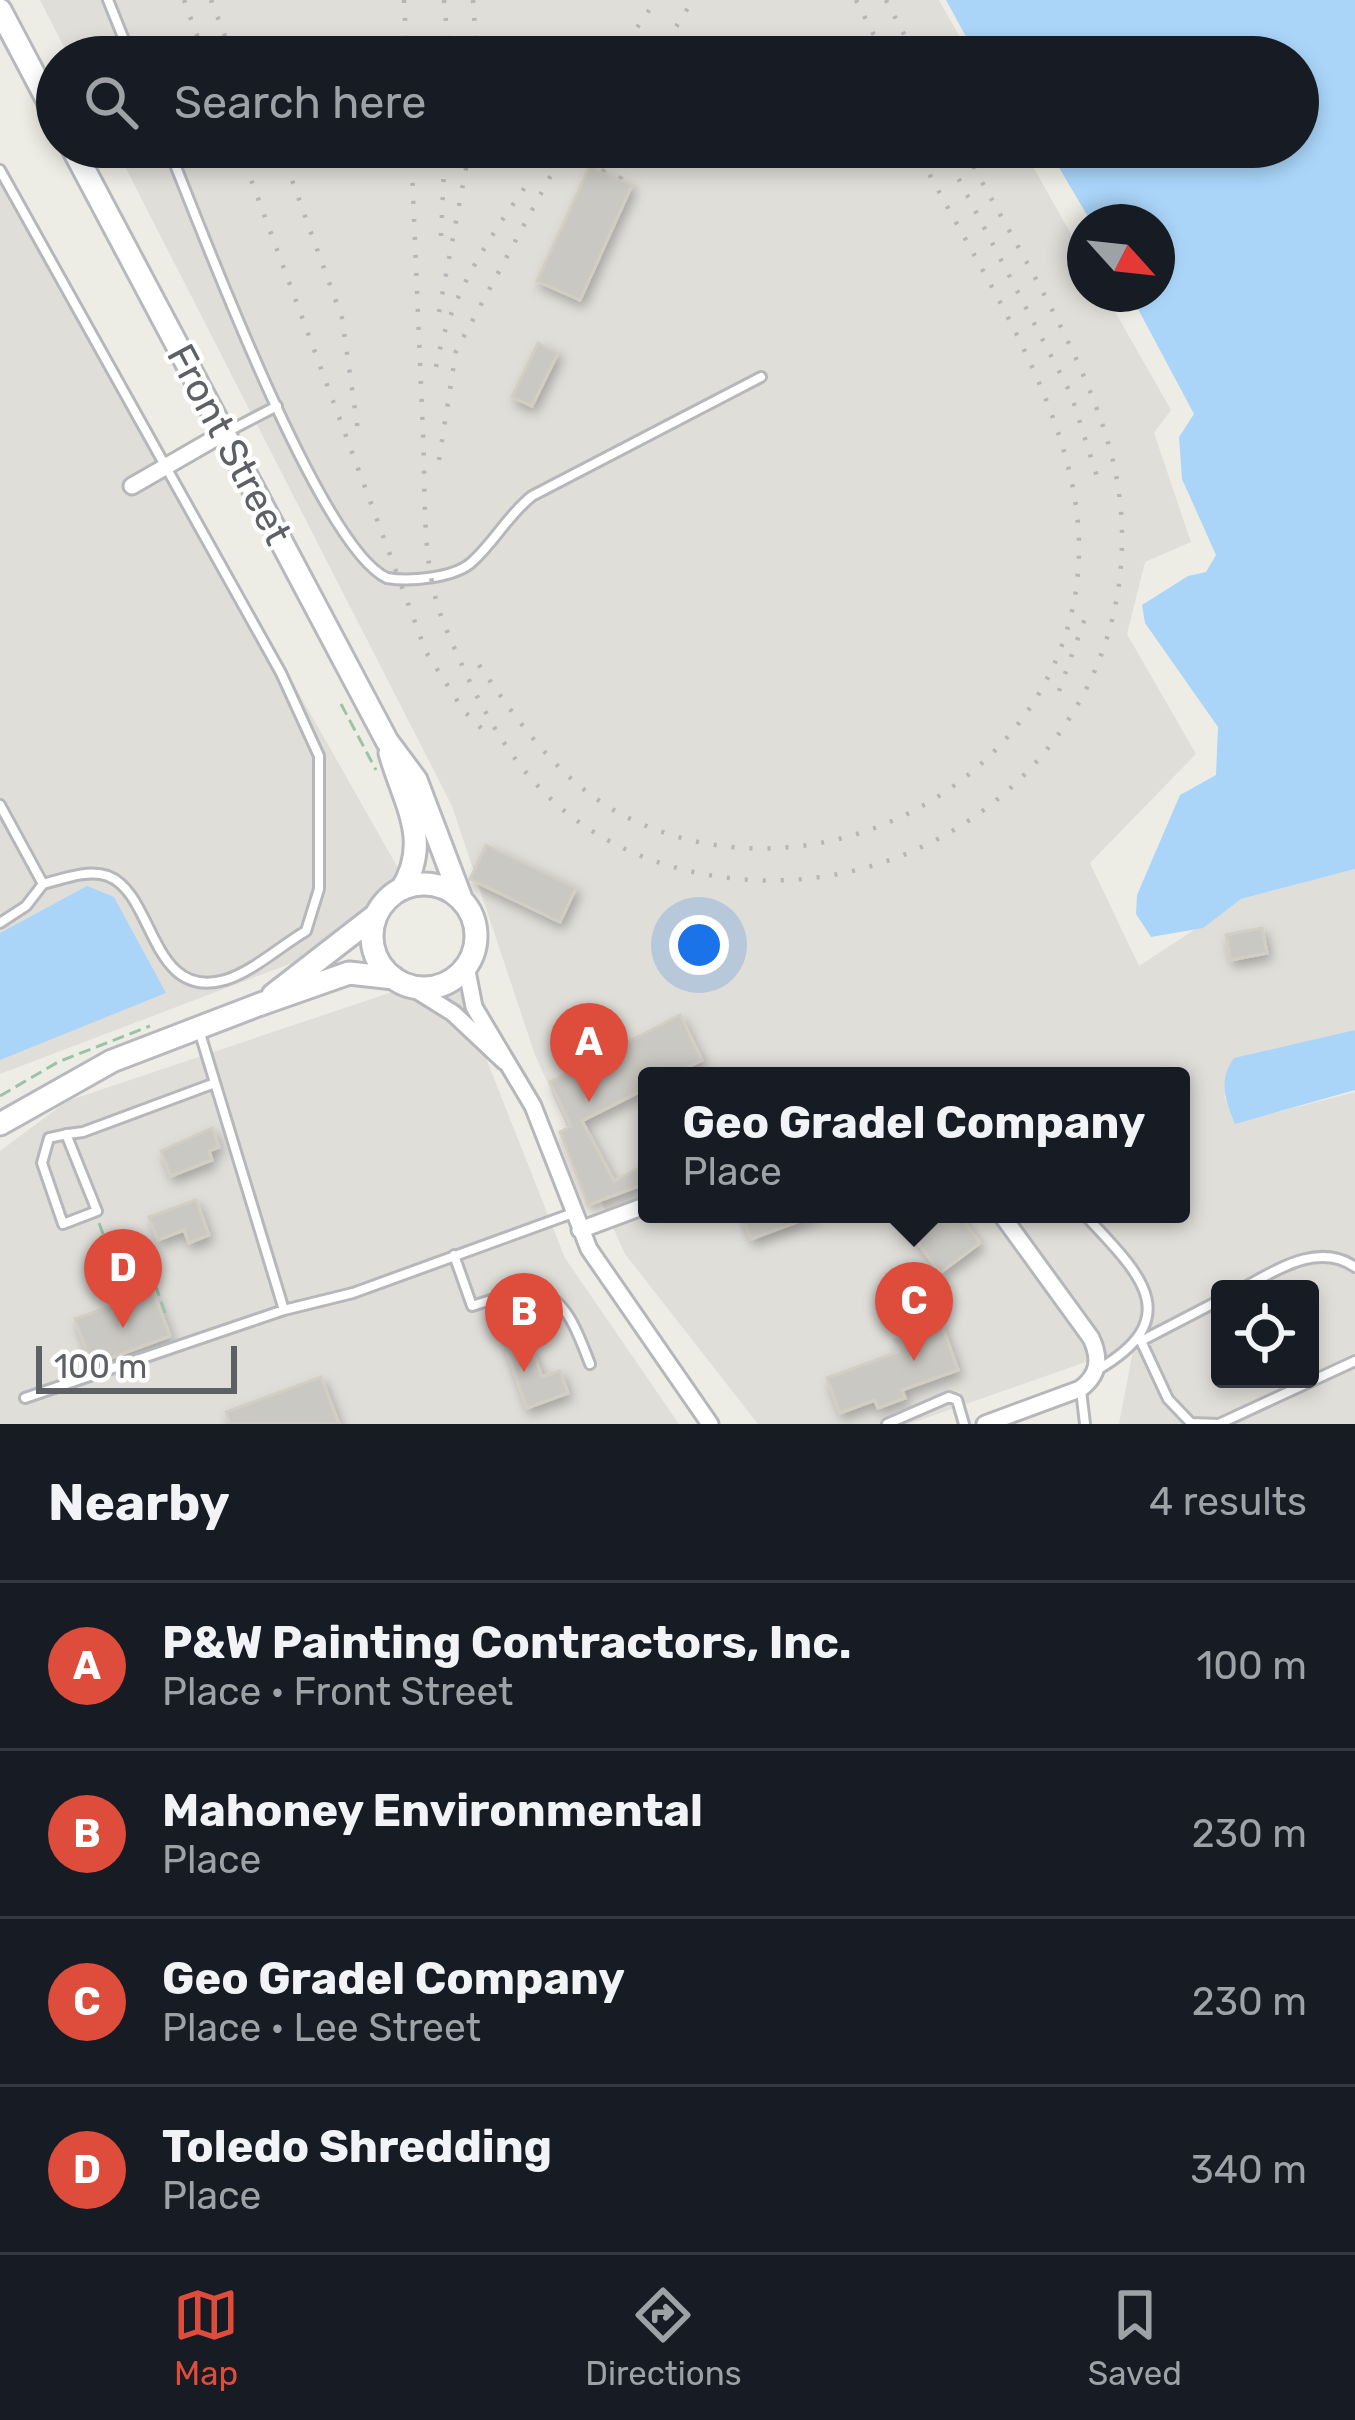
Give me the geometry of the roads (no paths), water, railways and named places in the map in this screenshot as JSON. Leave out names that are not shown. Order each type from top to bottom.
[{"type":"street","points":[[0,10],[36,78]]},
{"type":"street","name":"Front Street","points":[[83,168],[387,741],[416,780],[462,901]]},
{"type":"street","points":[[132,486],[224,433]]},
{"type":"street","name":"Front Street","points":[[387,741],[418,832],[416,860],[402,889]]},
{"type":"street","points":[[258,1005],[376,915],[402,889],[431,884],[462,901],[476,935],[466,966],[474,1007],[544,1133],[580,1230],[710,1424]]},
{"type":"street","points":[[376,915],[373,946],[401,982],[453,1013],[512,1068]]},
{"type":"street","points":[[0,1124],[112,1061],[349,973],[439,986],[466,966]]},
{"type":"street","points":[[580,1230],[638,1208]]},
{"type":"street","points":[[986,1424],[1080,1389],[1096,1371],[1094,1344],[1007,1223]]},
{"type":"lane","points":[[108,0],[123,36]]},
{"type":"lane","points":[[177,168],[277,406],[357,556],[370,571],[400,580],[459,569],[532,496],[761,377]]},
{"type":"lane","points":[[0,170],[168,466],[280,673],[319,756],[319,889],[306,931],[224,980],[184,975],[166,964],[126,888],[107,876],[87,874],[43,884],[26,906],[0,923]]},
{"type":"lane","points":[[224,433],[277,406]]},
{"type":"lane","points":[[0,805],[43,884]]},
{"type":"lane","points":[[199,1029],[284,1310]]},
{"type":"lane","points":[[66,1134],[97,1211],[63,1224],[41,1152],[49,1138],[215,1083]]},
{"type":"lane","points":[[26,1398],[284,1310],[353,1293],[573,1213]]},
{"type":"lane","points":[[1092,1223],[1125,1258],[1143,1289],[1149,1320],[1141,1341],[1168,1399],[1191,1423],[1219,1424],[1355,1361]]},
{"type":"lane","points":[[1258,1280],[1292,1262],[1323,1255],[1355,1267]]},
{"type":"lane","points":[[454,1256],[472,1306],[529,1288],[557,1300],[574,1322],[590,1364]]},
{"type":"lane","points":[[1096,1371],[1211,1305]]},
{"type":"lane","points":[[1080,1389],[1085,1424]]},
{"type":"lane","points":[[887,1424],[949,1397],[957,1400],[964,1424]]},
{"type":"water","points":[[946,0],[1355,0],[1355,869],[1241,899],[1203,928],[1151,937],[1136,914],[1137,895],[1180,795],[1216,775],[1218,727],[1145,623],[1142,605],[1188,576],[1206,572],[1216,555],[1182,479],[1179,437],[1194,414],[1140,312],[1175,312],[1175,204],[1080,204],[1059,168],[1319,168],[1319,36],[966,36]]},
{"type":"water","points":[[87,886],[114,897],[166,993],[0,1060],[0,933]]},
{"type":"water","points":[[1355,1030],[1355,1090],[1235,1124],[1225,1090],[1234,1058]]},
{"type":"railway","points":[[184,0],[197,36]]},
{"type":"railway","points":[[211,0],[225,36]]},
{"type":"railway","points":[[404,0],[406,36]]},
{"type":"railway","points":[[444,0],[447,36]]},
{"type":"railway","points":[[473,0],[476,36]]},
{"type":"railway","points":[[631,36],[656,0]]},
{"type":"railway","points":[[670,36],[693,0]]},
{"type":"railway","points":[[856,0],[874,36]]},
{"type":"railway","points":[[886,0],[905,36]]},
{"type":"railway","points":[[247,168],[426,652],[464,711],[490,737]]},
{"type":"railway","points":[[288,168],[342,318],[359,438]]},
{"type":"railway","points":[[412,168],[428,559],[438,608],[467,677],[519,763],[573,818],[645,858],[698,873],[752,880],[830,875],[904,855],[970,820],[1027,772],[1072,714],[1104,647],[1120,573],[1119,493],[1110,450],[1077,361],[974,168]]},
{"type":"railway","points":[[441,236],[444,168]]},
{"type":"railway","points":[[439,312],[466,168]]},
{"type":"railway","points":[[439,460],[456,351],[555,168]]},
{"type":"railway","points":[[603,172],[605,168]]},
{"type":"railway","points":[[620,179],[625,168]]},
{"type":"railway","points":[[479,665],[547,755],[588,793],[637,822],[711,844],[787,847],[860,833],[928,802],[988,758],[1035,700],[1066,632],[1079,554],[1075,502],[1045,396],[927,168]]},
{"type":"railway","points":[[953,168],[1071,394],[1099,483]]},
{"type":"railway","points":[[436,367],[461,290],[533,176]]},
{"type":"railway","points":[[1059,691],[1089,607]]},
{"type":"place","name":"P&W Painting Contractors, Inc.","points":[[589,1102]]},
{"type":"place","name":"Toledo Shredding","points":[[123,1328]]},
{"type":"place","name":"Geo Gradel Company","points":[[914,1361]]},
{"type":"place","name":"Mahoney Environmental","points":[[524,1372]]}]
